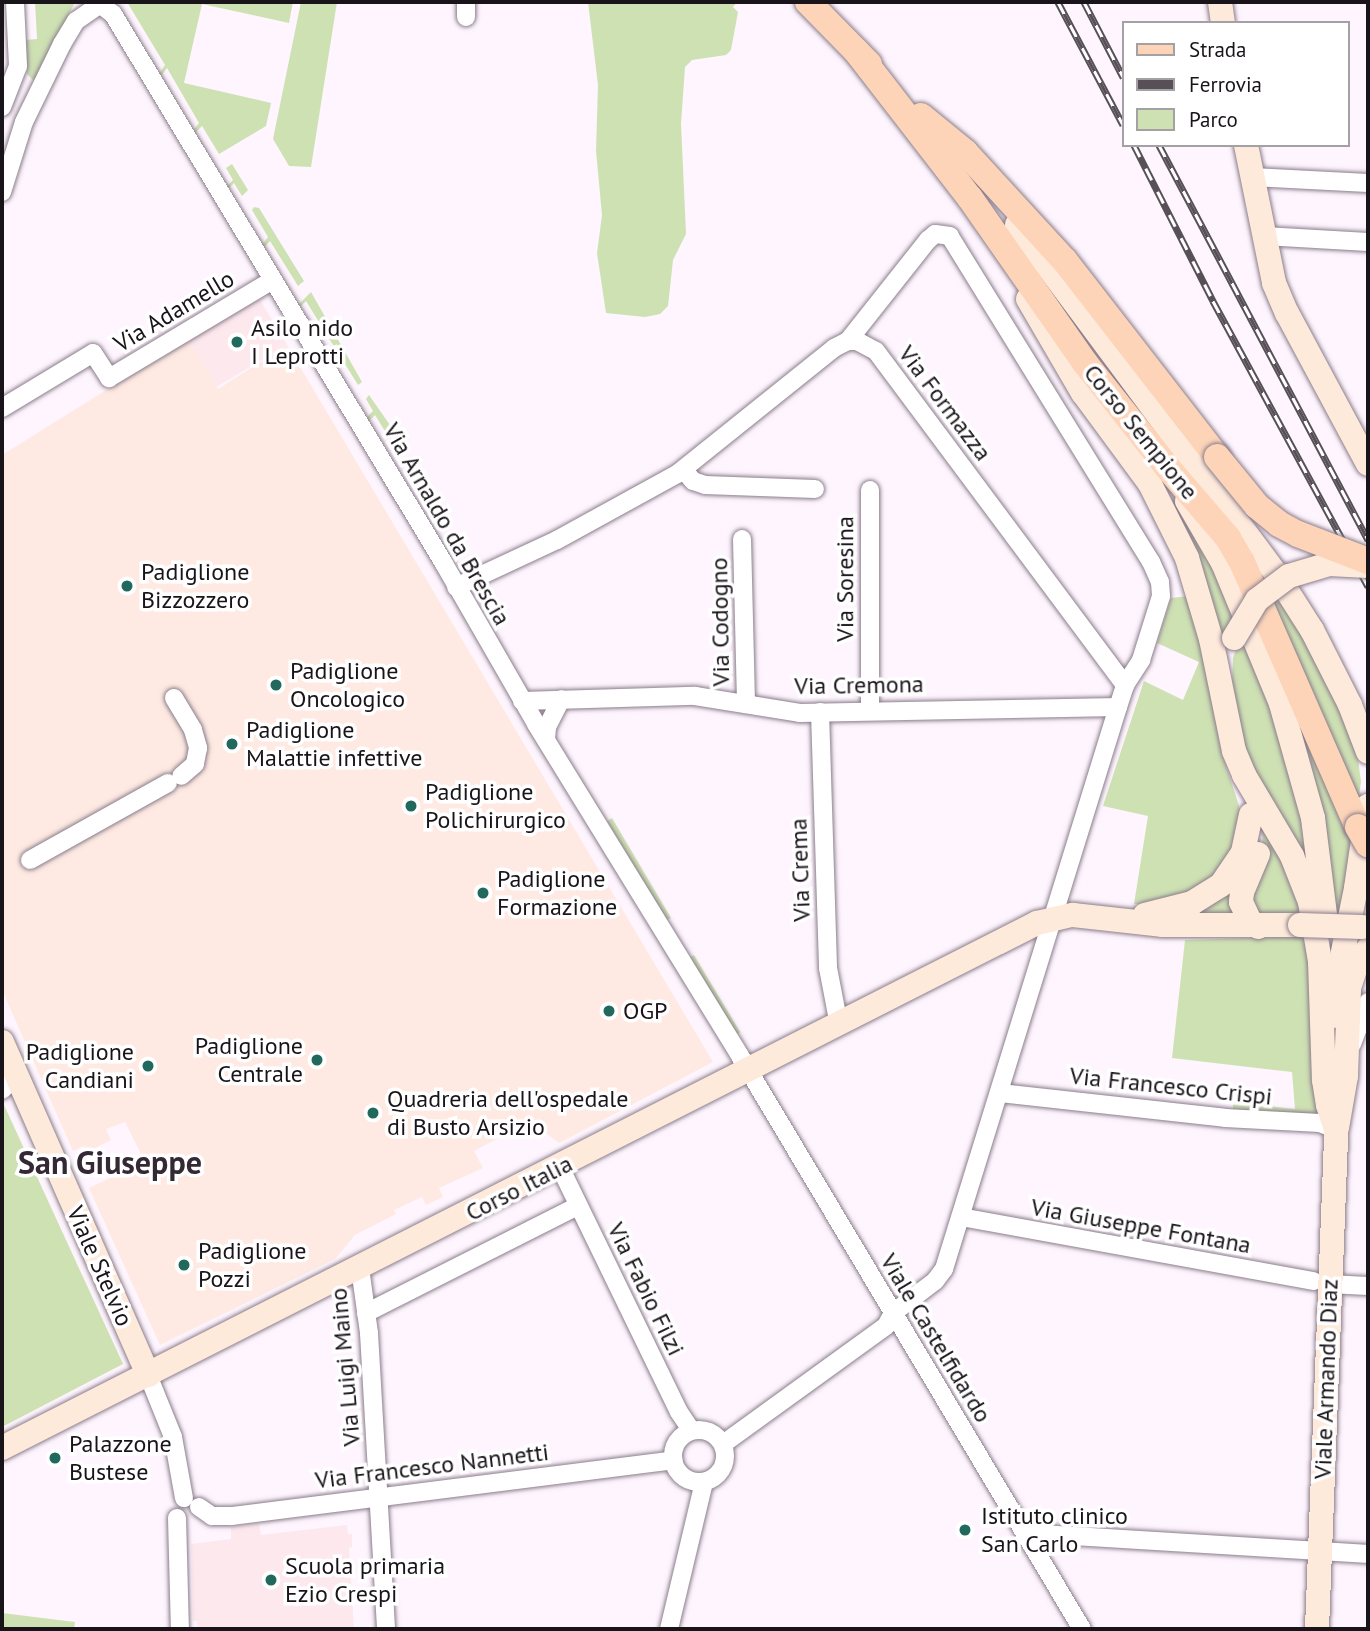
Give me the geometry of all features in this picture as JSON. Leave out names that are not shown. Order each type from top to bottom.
[{"type":"main road","name":"Corso Sempione","points":[[808,2],[927,121],[965,152],[1065,261],[1257,506],[1279,524],[1368,561]]},
{"type":"main road","points":[[1220,2],[1223,21]]},
{"type":"main road","name":"Corso Sempione","points":[[857,52],[970,198],[1085,363],[1167,467],[1217,523],[1242,562],[1365,826]]},
{"type":"main road","points":[[927,121],[1056,274],[1275,572],[1312,630],[1350,705],[1368,752]]},
{"type":"main road","points":[[1246,147],[1274,283],[1287,313],[1368,464]]},
{"type":"main road","points":[[970,198],[1075,381],[1150,484],[1172,523],[1199,594],[1228,726],[1244,775],[1259,848],[1241,892],[1241,902],[1250,921],[1258,927]]},
{"type":"main road","points":[[1167,467],[1223,563],[1281,704],[1313,818],[1328,952],[1322,1065]]},
{"type":"main road","points":[[1228,726],[1227,667],[1234,638],[1257,600],[1283,579],[1306,569],[1329,564],[1368,566]]},
{"type":"main road","points":[[1244,775],[1286,845],[1310,902],[1320,961],[1322,1065],[1328,1105],[1336,1129]]},
{"type":"main road","points":[[1116,918],[1164,912],[1212,892],[1227,878],[1239,860],[1251,815]]},
{"type":"main road","points":[[1336,1129],[1336,992],[1365,826]]},
{"type":"main road","name":"Corso Italia","points":[[2,1448],[748,1072],[989,946],[1050,919],[1073,915],[1116,918]]},
{"type":"main road","points":[[1116,918],[1163,925],[1300,925],[1366,934],[1352,974],[1344,1095],[1336,1129]]},
{"type":"main road","name":"Viale Stelvio","points":[[2,1042],[9,1082],[148,1375]]},
{"type":"main road","name":"Viale Armando Diaz","points":[[1317,1629],[1320,1550],[1316,1282],[1336,1129]]},
{"type":"street","points":[[15,2],[19,58],[25,81],[42,85]]},
{"type":"street","points":[[2,192],[11,156],[42,85],[76,21],[100,3]]},
{"type":"street","name":"Via Arnaldo da Brescia","points":[[100,3],[113,13],[541,732],[571,777],[748,1072]]},
{"type":"street","points":[[2,108],[14,82],[19,58]]},
{"type":"street","points":[[2,108],[42,85]]},
{"type":"street","points":[[2,139],[11,156]]},
{"type":"street","points":[[1252,177],[1368,183]]},
{"type":"street","points":[[456,587],[570,533],[684,470],[834,348],[848,341],[935,234],[950,236],[1156,572],[1161,588],[1157,617],[1141,660],[1125,685],[1118,706],[1050,919],[1044,951],[1000,1093],[941,1273],[893,1313],[886,1326],[723,1444]]},
{"type":"street","points":[[1264,236],[1368,242]]},
{"type":"street","name":"Via Adamello","points":[[2,408],[93,353],[109,378],[273,280]]},
{"type":"street","name":"Via Formazza","points":[[848,341],[866,344],[876,351],[1125,685]]},
{"type":"street","points":[[1343,416],[1368,437]]},
{"type":"street","points":[[684,470],[693,481],[701,485],[815,489]]},
{"type":"street","name":"Via Soresina","points":[[870,490],[870,709]]},
{"type":"street","name":"Via Codogno","points":[[742,539],[746,704]]},
{"type":"street","name":"Via Cremona","points":[[523,701],[695,696],[786,711],[820,712],[1118,706]]},
{"type":"street","points":[[30,860],[174,780],[195,764],[198,747],[193,730],[174,698]]},
{"type":"street","points":[[541,732],[547,727],[561,699]]},
{"type":"street","name":"Via Crema","points":[[820,712],[828,968],[839,1025]]},
{"type":"street","points":[[1347,1057],[1368,1002]]},
{"type":"street","name":"Viale Castelfidardo","points":[[748,1072],[1082,1629]]},
{"type":"street","name":"Via Francesco Crispi","points":[[1000,1093],[1225,1118],[1323,1124],[1336,1129]]},
{"type":"street","name":"Via Fabio Filzi","points":[[560,1167],[679,1412],[691,1430]]},
{"type":"street","points":[[366,1313],[578,1206]]},
{"type":"street","name":"Via Giuseppe Fontana","points":[[961,1217],[1316,1282],[1368,1286]]},
{"type":"street","name":"Via Luigi Maino","points":[[360,1268],[380,1499],[386,1629]]},
{"type":"street","points":[[148,1375],[173,1437],[192,1502],[174,1507],[177,1518],[180,1629]]},
{"type":"street","points":[[691,1430],[709,1431],[723,1444],[726,1452],[722,1469],[716,1476],[704,1482],[685,1478],[673,1460],[677,1441],[691,1430]]},
{"type":"street","name":"Via Francesco Nannetti","points":[[192,1502],[212,1516],[232,1516],[673,1460]]},
{"type":"street","points":[[669,1629],[704,1482]]},
{"type":"street","points":[[1025,1533],[1368,1554]]},
{"type":"shaded area","name":"Asilo nido I Leprotti","points":[[257,295],[287,345],[217,387],[187,337]]},
{"type":"shaded area","points":[[188,339],[218,389],[287,345],[713,1062],[559,1143],[538,1127],[514,1130],[474,1151],[483,1168],[439,1188],[443,1197],[426,1205],[422,1197],[394,1210],[396,1214],[355,1235],[335,1259],[160,1345],[89,1188],[127,1170],[132,1176],[148,1168],[125,1122],[106,1129],[111,1140],[87,1152],[84,1146],[73,1151],[2,990],[2,455]]},
{"type":"shaded area","name":"Scuola primaria Ezio Crespi","points":[[259,1524],[261,1535],[347,1525],[348,1534],[352,1534],[352,1547],[349,1548],[354,1629],[197,1629],[197,1621],[193,1621],[191,1544],[231,1539],[231,1527]]},
{"type":"green space","points":[[35,2],[75,2],[38,77],[33,80],[27,74],[26,40],[37,39]]},
{"type":"green space","points":[[127,2],[293,2],[289,23],[202,4],[184,83],[271,103],[266,126],[219,154],[202,126],[195,133],[193,131],[199,123],[167,68],[161,76],[159,74],[165,65]]},
{"type":"green space","points":[[301,2],[337,2],[311,167],[289,166],[273,139]]},
{"type":"green space","points":[[588,2],[737,2],[733,7],[738,12],[731,50],[726,55],[692,60],[685,67],[681,124],[686,234],[673,260],[668,306],[660,314],[645,317],[606,313],[597,253],[602,215],[596,151],[598,85]]},
{"type":"green space","points":[[232,164],[248,190],[242,196],[234,183],[228,189],[227,186],[233,180],[226,168]]},
{"type":"green space","points":[[254,207],[259,208],[304,281],[298,286],[270,241],[263,249],[262,245],[268,237],[252,210]]},
{"type":"green space","points":[[311,292],[362,382],[358,385],[340,356],[334,364],[338,353],[306,301],[299,308],[298,305]]},
{"type":"green space","points":[[369,395],[397,435],[399,454],[375,415],[368,422],[366,418],[373,411],[366,399]]},
{"type":"green space","points":[[1142,466],[1203,547],[1235,610],[1217,645]]},
{"type":"green space","points":[[1245,546],[1285,603],[1356,743],[1361,782],[1358,801]]},
{"type":"green space","points":[[1189,596],[1207,660],[1221,750],[1240,809],[1240,838],[1208,884],[1159,904],[1134,904],[1148,816],[1103,806],[1144,681],[1183,700],[1199,662],[1157,643],[1171,598]]},
{"type":"green space","points":[[1240,637],[1270,695],[1301,805],[1316,895],[1245,758],[1232,684],[1233,658]]},
{"type":"green space","points":[[1290,693],[1352,843],[1340,913],[1335,916]]},
{"type":"green space","points":[[612,818],[671,918],[667,920],[607,821]]},
{"type":"green space","points":[[1262,829],[1278,849],[1305,919],[1261,918],[1245,897],[1263,849]]},
{"type":"green space","points":[[1231,880],[1234,916],[1178,916]]},
{"type":"green space","points":[[1312,936],[1322,1118],[1233,1113],[1233,1102],[1295,1109],[1292,1072],[1172,1058],[1185,940]]},
{"type":"green space","points":[[694,955],[740,1032],[736,1035],[690,958]]},
{"type":"green space","points":[[4,1105],[123,1364],[2,1427],[2,1106]]},
{"type":"green space","points":[[2,1613],[75,1622],[74,1629],[2,1629]]},
{"type":"railway","points":[[1058,2],[1122,123]]},
{"type":"railway","points":[[1084,2],[1122,75]]},
{"type":"railway","points":[[1135,147],[1213,301],[1368,587]]},
{"type":"railway","points":[[1160,147],[1368,540]]},
{"type":"place","name":"Asilo nido I Leprotti","points":[[237,342]]},
{"type":"place","name":"Padiglione Bizzozzero","points":[[127,586]]},
{"type":"place","name":"Padiglione Oncologico","points":[[276,685]]},
{"type":"place","name":"Padiglione Malattie infettive","points":[[232,744]]},
{"type":"place","name":"Padiglione Polichirurgico","points":[[411,806]]},
{"type":"place","name":"Padiglione Formazione","points":[[483,893]]},
{"type":"place","name":"OGP","points":[[609,1011]]},
{"type":"place","name":"Padiglione Centrale","points":[[317,1060]]},
{"type":"place","name":"Padiglione Candiani","points":[[148,1066]]},
{"type":"place","name":"Quadreria dell'ospedale di Busto Arsizio","points":[[373,1113]]},
{"type":"place","name":"Padiglione Pozzi","points":[[184,1265]]},
{"type":"place","name":"Palazzone Bustese","points":[[55,1458]]},
{"type":"place","name":"Istituto clinico San Carlo","points":[[965,1530]]},
{"type":"place","name":"Scuola primaria Ezio Crespi","points":[[271,1580]]},
{"type":"district","name":"San Giuseppe","points":[[110,1162]]}]
